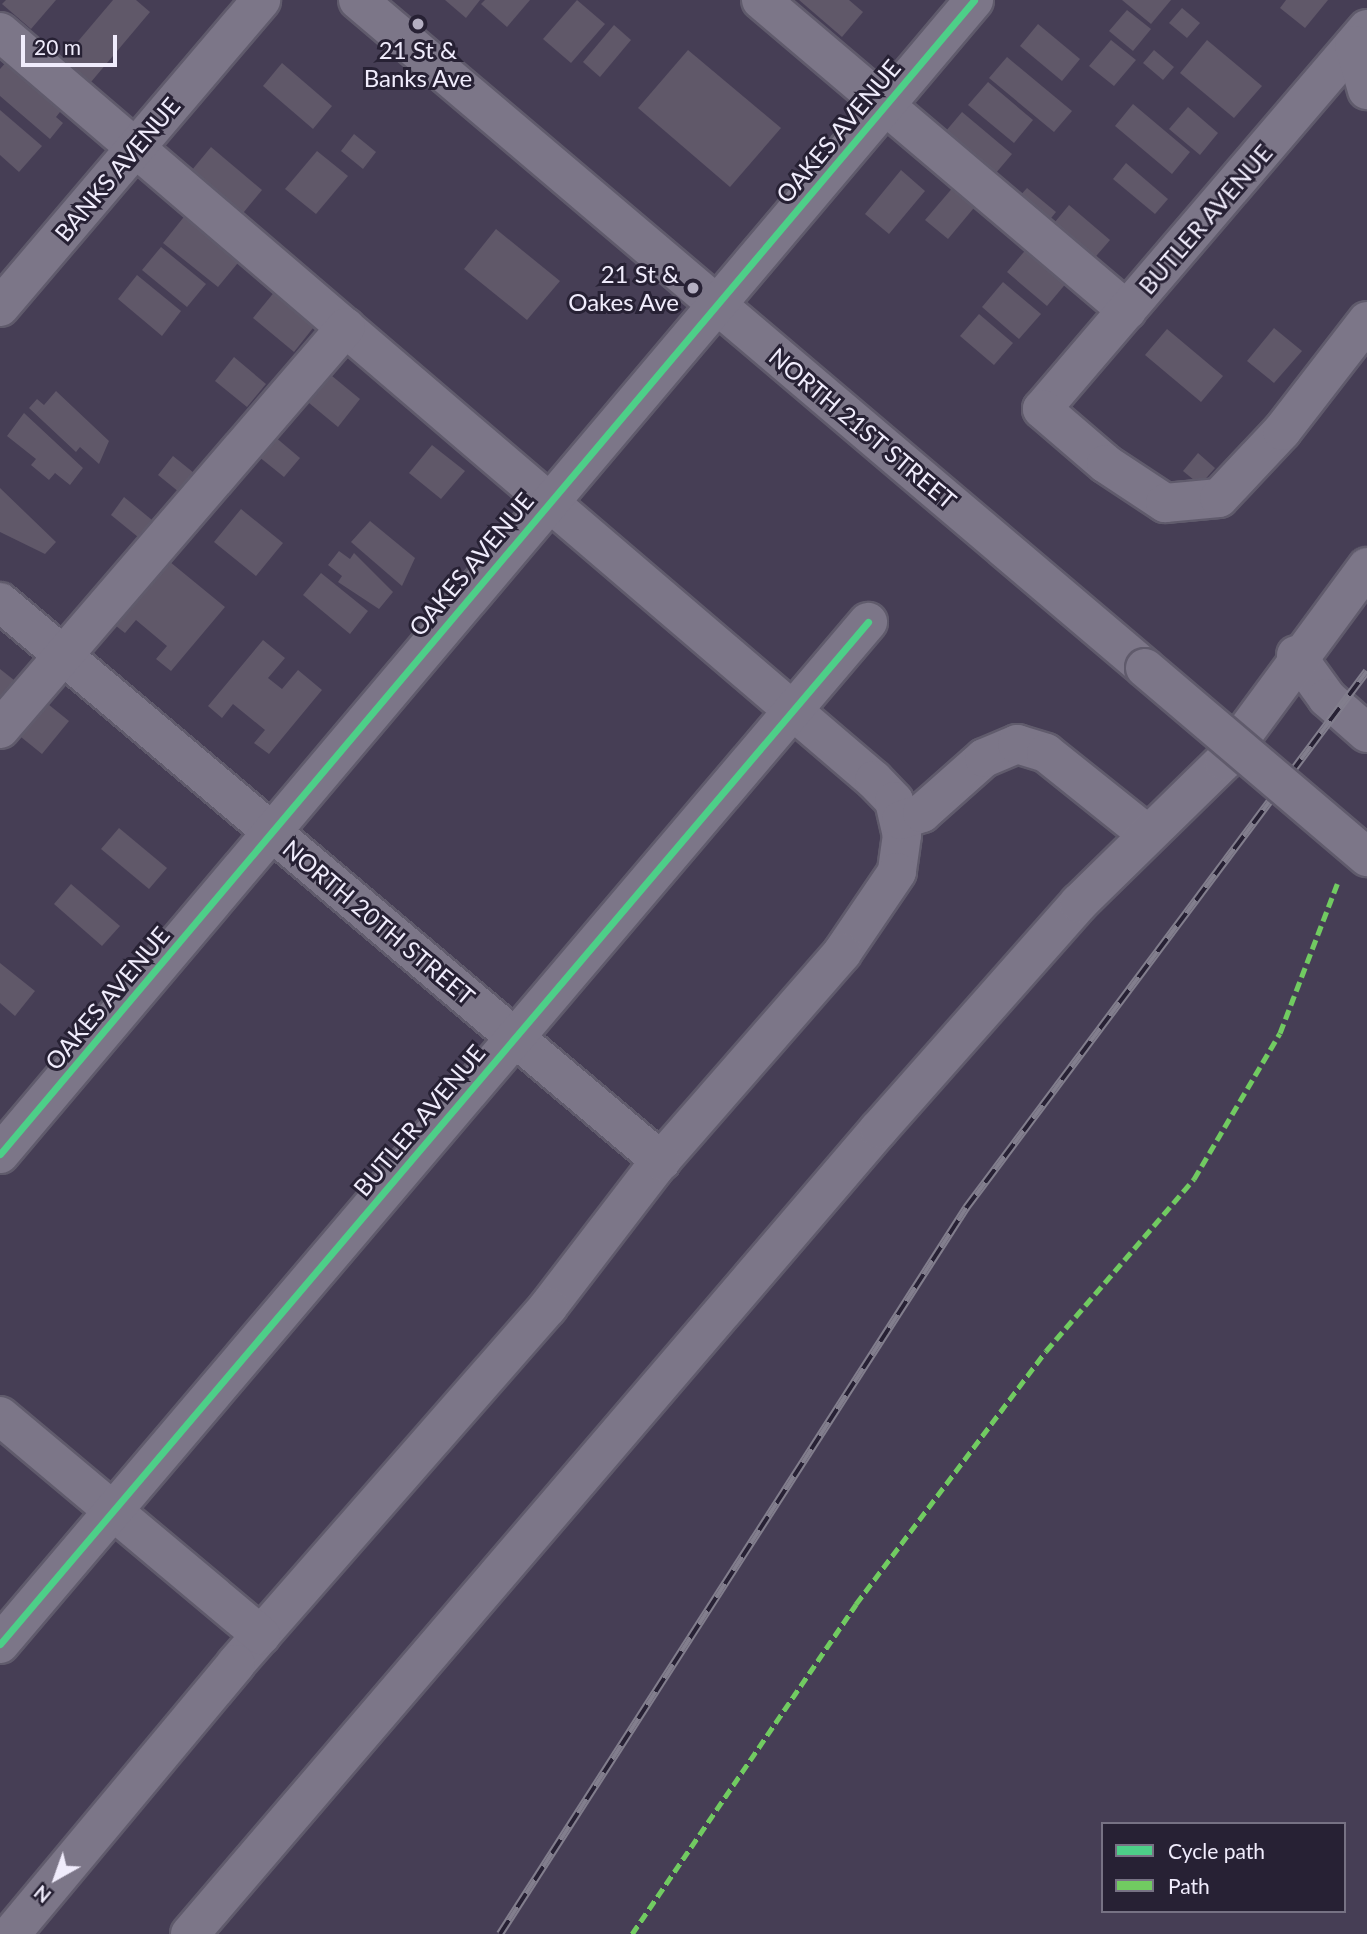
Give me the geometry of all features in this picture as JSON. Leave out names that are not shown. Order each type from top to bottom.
[{"type":"street","name":"BANKS AVENUE","points":[[0,307],[261,0]]},
{"type":"street","name":"NORTH 21ST STREET","points":[[358,0],[1367,857]]},
{"type":"street","points":[[761,0],[1127,310]]},
{"type":"street","name":"OAKES AVENUE","points":[[0,1154],[974,0]]},
{"type":"street","points":[[0,32],[794,709],[886,791],[901,820],[902,852],[883,895],[842,953],[661,1161],[548,1307],[261,1635],[11,1934]]},
{"type":"street","points":[[1360,37],[1367,90]]},
{"type":"street","name":"BUTLER AVENUE","points":[[1360,37],[1042,409],[1106,464],[1165,503],[1219,498],[1282,431],[1367,321]]},
{"type":"street","points":[[0,729],[346,327]]},
{"type":"street","points":[[190,1934],[879,1129],[1147,834],[1224,761],[1296,656],[1367,567]]},
{"type":"street","name":"NORTH 20TH STREET","points":[[0,602],[661,1161]]},
{"type":"street","name":"BUTLER AVENUE","points":[[0,1644],[868,622]]},
{"type":"street","points":[[1296,656],[1327,698],[1367,733]]},
{"type":"street","points":[[901,820],[922,813],[984,758],[1017,744],[1046,754],[1147,834]]},
{"type":"street","points":[[0,1416],[261,1635]]},
{"type":"building","points":[[6,0],[56,0],[31,29],[2,4]]},
{"type":"building","points":[[113,0],[136,0],[150,12],[91,82],[63,59]]},
{"type":"building","points":[[445,0],[480,0],[466,18]]},
{"type":"building","points":[[485,0],[530,0],[507,27],[481,4]]},
{"type":"building","points":[[577,0],[605,24],[571,63],[543,39]]},
{"type":"building","points":[[799,0],[849,0],[863,12],[842,37]]},
{"type":"building","points":[[1122,0],[1171,0],[1151,24]]},
{"type":"building","points":[[1286,0],[1328,0],[1305,28],[1280,8]]},
{"type":"building","points":[[1182,8],[1200,23],[1187,38],[1169,23]]},
{"type":"building","points":[[1127,10],[1151,29],[1133,51],[1109,31]]},
{"type":"building","points":[[1038,24],[1080,59],[1062,81],[1020,46]]},
{"type":"building","points":[[614,25],[631,40],[600,77],[583,62]]},
{"type":"building","points":[[1111,40],[1136,60],[1114,86],[1089,66]]},
{"type":"building","points":[[1207,40],[1262,86],[1234,118],[1180,73]]},
{"type":"building","points":[[688,50],[781,128],[730,187],[638,108]]},
{"type":"building","points":[[1154,50],[1174,67],[1163,80],[1143,63]]},
{"type":"building","points":[[1007,57],[1072,111],[1054,132],[989,78]]},
{"type":"building","points":[[8,60],[64,107],[56,117],[63,123],[50,139],[0,96],[0,69]]},
{"type":"building","points":[[282,63],[332,106],[313,129],[263,86]]},
{"type":"building","points":[[988,82],[1033,120],[1014,143],[968,105]]},
{"type":"building","points":[[1133,104],[1190,152],[1172,174],[1115,126]]},
{"type":"building","points":[[1188,107],[1218,133],[1200,155],[1169,129]]},
{"type":"building","points":[[0,110],[42,146],[19,172],[0,155]]},
{"type":"building","points":[[962,112],[1012,154],[990,180],[940,138]]},
{"type":"building","points":[[354,134],[376,152],[363,169],[341,151]]},
{"type":"building","points":[[211,147],[262,190],[239,218],[187,176]]},
{"type":"building","points":[[317,151],[348,176],[316,214],[285,189]]},
{"type":"building","points":[[1126,163],[1168,199],[1155,214],[1113,179]]},
{"type":"building","points":[[901,170],[925,191],[889,234],[865,214]]},
{"type":"building","points":[[955,185],[978,203],[948,239],[925,220]]},
{"type":"building","points":[[1027,188],[1056,212],[1047,223],[1018,198]]},
{"type":"building","points":[[1069,205],[1110,240],[1091,262],[1050,228]]},
{"type":"building","points":[[187,213],[242,258],[218,287],[163,243]]},
{"type":"building","points":[[496,229],[560,281],[527,320],[464,269]]},
{"type":"building","points":[[161,247],[206,284],[187,307],[142,270]]},
{"type":"building","points":[[1028,247],[1068,281],[1047,306],[1007,272]]},
{"type":"building","points":[[137,275],[181,311],[162,336],[118,299]]},
{"type":"building","points":[[1003,282],[1041,314],[1019,339],[982,307]]},
{"type":"building","points":[[276,290],[317,323],[294,352],[253,318]]},
{"type":"building","points":[[979,314],[1013,343],[994,365],[960,336]]},
{"type":"building","points":[[1274,328],[1302,351],[1274,383],[1247,361]]},
{"type":"building","points":[[1167,329],[1223,376],[1201,402],[1145,355]]},
{"type":"building","points":[[234,357],[266,384],[247,407],[215,381]]},
{"type":"building","points":[[326,371],[360,399],[338,427],[303,398]]},
{"type":"building","points":[[56,391],[109,441],[99,464],[80,447],[76,452],[29,408],[37,399],[44,405]]},
{"type":"building","points":[[24,413],[83,468],[70,485],[55,473],[49,480],[31,465],[36,459],[7,436]]},
{"type":"building","points":[[274,436],[300,458],[284,477],[258,456]]},
{"type":"building","points":[[432,445],[465,471],[441,499],[409,473]]},
{"type":"building","points":[[1198,453],[1215,468],[1200,485],[1183,471]]},
{"type":"building","points":[[173,456],[194,473],[179,492],[158,475]]},
{"type":"building","points":[[0,488],[56,542],[45,554],[0,532]]},
{"type":"building","points":[[124,497],[152,520],[138,537],[111,515]]},
{"type":"building","points":[[241,509],[283,543],[256,576],[214,542]]},
{"type":"building","points":[[370,521],[415,558],[402,586],[351,542]]},
{"type":"building","points":[[339,551],[350,559],[354,553],[393,592],[379,609],[338,582],[342,576],[328,565]]},
{"type":"building","points":[[164,557],[225,607],[171,671],[156,659],[167,646],[136,620],[125,633],[111,622]]},
{"type":"building","points":[[321,573],[368,611],[350,634],[303,595]]},
{"type":"building","points":[[263,640],[285,658],[268,678],[282,689],[298,670],[322,690],[269,754],[254,743],[265,730],[233,704],[222,718],[208,706]]},
{"type":"building","points":[[0,669],[19,684],[0,707]]},
{"type":"building","points":[[43,700],[69,721],[42,754],[16,733]]},
{"type":"building","points":[[119,828],[167,868],[149,889],[101,849]]},
{"type":"building","points":[[71,884],[120,926],[102,946],[54,904]]},
{"type":"building","points":[[0,963],[35,991],[15,1016],[0,1003]]},
{"type":"railway","points":[[500,1934],[966,1208],[1367,671]]},
{"type":"marked path","points":[[632,1934],[856,1604],[1046,1351],[1194,1179],[1280,1033],[1338,882]]},
{"type":"cycle path","points":[[0,1154],[974,0]]},
{"type":"cycle path","points":[[0,1644],[868,622]]},
{"type":"place","name":"21 St & Banks Ave","points":[[418,24]]},
{"type":"place","name":"21 St & Oakes Ave","points":[[693,288]]}]
